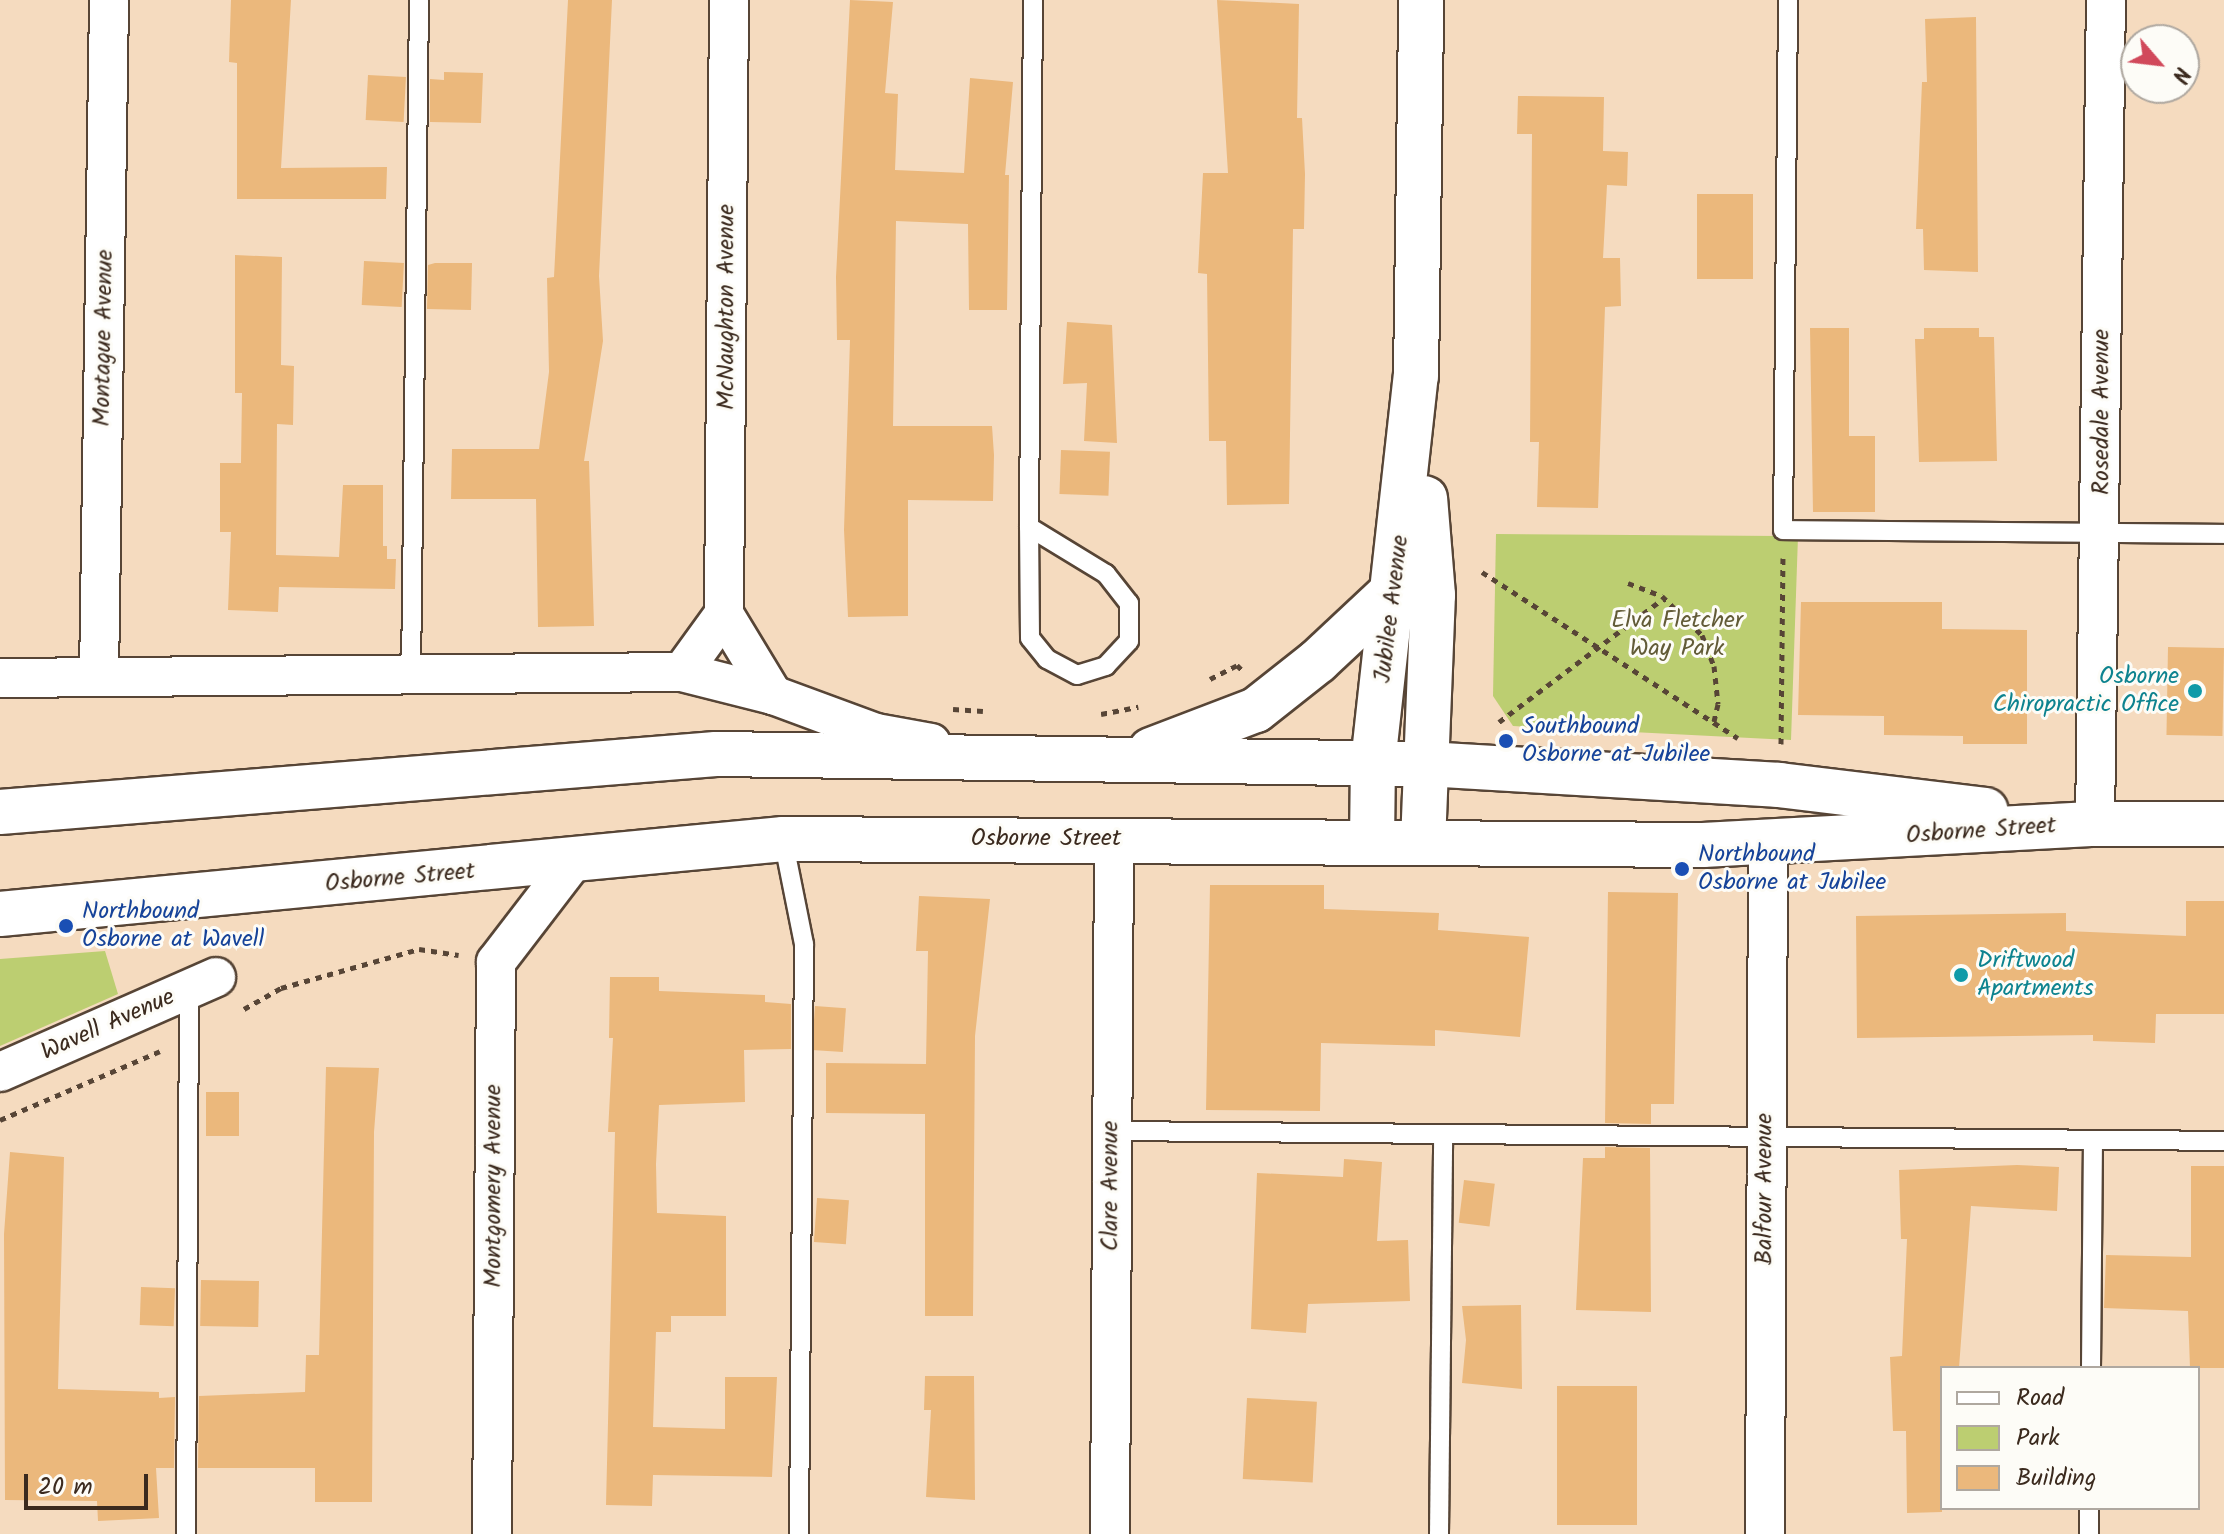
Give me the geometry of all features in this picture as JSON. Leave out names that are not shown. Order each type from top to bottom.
[{"type":"main road","name":"Jubilee Avenue","points":[[1372,842],[1373,763],[1396,588],[1416,376],[1421,0]]},
{"type":"main road","name":"Jubilee Avenue","points":[[1416,376],[1433,595],[1423,843]]},
{"type":"main road","points":[[1132,757],[1256,710],[1318,661],[1396,588]]},
{"type":"main road","name":"Osborne Street","points":[[0,812],[716,754],[1132,757],[1427,764],[1779,785],[2095,824]]},
{"type":"main road","name":"Osborne Street","points":[[0,914],[572,863],[783,839],[1114,838],[1768,844],[2095,824],[2224,824]]},
{"type":"street","name":"Montague Avenue","points":[[99,676],[109,0]]},
{"type":"street","name":"McNaughton Avenue","points":[[724,614],[729,0]]},
{"type":"street","name":"Rosedale Avenue","points":[[2095,824],[2106,0]]},
{"type":"street","points":[[682,672],[724,614],[773,695]]},
{"type":"street","name":"Osborne Street","points":[[0,678],[682,672],[773,695],[876,733],[997,756]]},
{"type":"street","name":"Clare Avenue","points":[[1110,1534],[1114,838]]},
{"type":"street","name":"Balfour Avenue","points":[[1765,1534],[1768,844]]},
{"type":"street","points":[[496,962],[572,863]]},
{"type":"street","name":"Montgomery Avenue","points":[[492,1534],[496,962]]},
{"type":"street","name":"Wavell Avenue","points":[[0,1072],[202,983]]},
{"type":"lane","points":[[411,674],[419,0]]},
{"type":"lane","points":[[1029,527],[1106,574],[1129,603],[1129,641],[1106,666],[1077,675],[1047,659],[1030,638],[1029,527],[1033,0]]},
{"type":"lane","points":[[1788,0],[1783,530],[2224,534]]},
{"type":"lane","points":[[783,839],[804,944],[799,1534]]},
{"type":"lane","points":[[186,1534],[189,1039],[202,983]]},
{"type":"lane","points":[[1111,1131],[2224,1141]]},
{"type":"lane","points":[[1439,1534],[1443,1134]]},
{"type":"lane","points":[[2091,1366],[2093,1140]]},
{"type":"lane","points":[[2089,1510],[2089,1534]]},
{"type":"path","points":[[1779,785],[1783,530]]},
{"type":"path","points":[[1482,572],[1752,747]]},
{"type":"path","points":[[1628,583],[1664,598],[1692,621],[1714,666],[1718,704],[1714,722]]},
{"type":"path","points":[[1502,722],[1603,648],[1664,598]]},
{"type":"path","points":[[1206,681],[1237,665]]},
{"type":"path","points":[[1090,716],[1143,706]]},
{"type":"path","points":[[943,708],[1000,713]]},
{"type":"path","points":[[0,1120],[189,1039],[281,988],[419,949],[496,962]]},
{"type":"green space","name":"Elva Fletcher Way Park","points":[[1496,534],[1798,536],[1791,740],[1513,726],[1493,696]]},
{"type":"green space","points":[[105,951],[118,994],[0,1046],[0,959]]},
{"type":"building","points":[[231,0],[291,0],[281,168],[387,167],[386,199],[237,199],[237,63],[229,62]]},
{"type":"building","points":[[568,0],[612,0],[599,276],[603,341],[584,461],[589,461],[594,626],[538,627],[536,499],[451,499],[452,449],[539,449],[549,372],[547,278],[554,277]]},
{"type":"building","points":[[850,0],[893,2],[885,93],[898,94],[895,170],[964,173],[970,78],[1013,82],[1005,175],[1009,175],[1007,310],[969,310],[968,224],[896,221],[893,426],[992,426],[994,455],[993,501],[908,500],[908,616],[848,617],[844,530],[850,340],[837,340],[836,277]]},
{"type":"building","points":[[1217,0],[1299,4],[1297,118],[1302,118],[1304,229],[1293,229],[1289,504],[1227,505],[1226,441],[1209,441],[1207,274],[1198,273],[1203,173],[1228,173]]},
{"type":"building","points":[[1976,17],[1978,272],[1924,270],[1923,229],[1916,229],[1922,82],[1927,82],[1925,19]]},
{"type":"building","points":[[444,72],[483,73],[481,123],[430,122],[430,79],[444,80]]},
{"type":"building","points":[[368,75],[406,77],[404,122],[366,120]]},
{"type":"building","points":[[1518,96],[1604,97],[1603,151],[1628,152],[1627,186],[1607,185],[1603,258],[1620,258],[1621,306],[1605,307],[1598,508],[1537,507],[1539,442],[1530,442],[1532,134],[1517,134]]},
{"type":"building","points":[[1697,194],[1753,194],[1753,279],[1697,279]]},
{"type":"building","points":[[235,255],[282,257],[281,365],[294,366],[293,425],[277,424],[276,555],[339,557],[343,485],[383,485],[383,546],[387,546],[387,559],[396,559],[395,589],[279,587],[278,612],[228,610],[231,532],[220,532],[220,463],[241,463],[242,393],[235,393]]},
{"type":"building","points":[[364,261],[404,263],[402,307],[362,305]]},
{"type":"building","points":[[472,263],[471,310],[427,309],[428,265]]},
{"type":"building","points":[[1067,322],[1112,325],[1117,443],[1084,441],[1087,383],[1063,384]]},
{"type":"building","points":[[1810,328],[1849,328],[1849,436],[1875,436],[1875,512],[1813,512]]},
{"type":"building","points":[[1924,328],[1979,328],[1979,337],[1994,337],[1997,461],[1919,462],[1915,339],[1924,339]]},
{"type":"building","points":[[1061,450],[1110,452],[1108,496],[1059,494]]},
{"type":"building","points":[[1801,602],[1942,602],[1942,629],[2027,630],[2027,744],[1963,744],[1963,736],[1884,735],[1884,716],[1798,715]]},
{"type":"building","name":"Osborne Chiropractic Office","points":[[2168,647],[2224,648],[2222,736],[2166,735]]},
{"type":"building","points":[[1210,885],[1324,885],[1324,909],[1439,913],[1438,930],[1529,937],[1520,1037],[1435,1030],[1435,1046],[1321,1043],[1320,1111],[1206,1110]]},
{"type":"building","points":[[1608,892],[1678,893],[1674,1104],[1651,1104],[1651,1124],[1605,1123]]},
{"type":"building","points":[[919,896],[990,899],[975,1036],[973,1316],[925,1316],[925,1114],[826,1113],[826,1063],[926,1064],[928,951],[916,951]]},
{"type":"building","name":"Driftwood Apartments","points":[[2186,901],[2224,901],[2224,1014],[2156,1014],[2155,1043],[2093,1041],[2093,1035],[1857,1038],[1856,916],[2066,913],[2066,931],[2186,936]]},
{"type":"building","points":[[610,977],[659,977],[659,991],[765,995],[765,1002],[791,1004],[791,1049],[744,1050],[745,1102],[659,1105],[656,1164],[657,1213],[726,1216],[726,1316],[671,1316],[671,1332],[656,1332],[653,1427],[725,1429],[725,1377],[777,1377],[772,1477],[653,1475],[652,1506],[606,1505],[615,1132],[608,1132],[613,1038],[609,1038]]},
{"type":"building","points":[[815,1006],[846,1008],[843,1052],[812,1050]]},
{"type":"building","points":[[326,1067],[379,1068],[374,1132],[372,1502],[315,1502],[315,1468],[198,1468],[199,1396],[305,1392],[306,1355],[319,1355]]},
{"type":"building","points":[[206,1092],[239,1092],[239,1136],[206,1136]]},
{"type":"building","points":[[1605,1147],[1650,1148],[1651,1312],[1576,1310],[1583,1158],[1605,1158]]},
{"type":"building","points":[[10,1152],[64,1157],[58,1389],[159,1392],[159,1398],[175,1397],[174,1468],[156,1468],[159,1518],[98,1521],[97,1501],[5,1500],[4,1234]]},
{"type":"building","points":[[1344,1159],[1382,1162],[1377,1241],[1408,1240],[1410,1301],[1308,1304],[1306,1333],[1251,1329],[1257,1173],[1343,1177]]},
{"type":"building","points":[[2017,1165],[2059,1167],[2057,1211],[1971,1206],[1959,1366],[1940,1366],[1942,1512],[1907,1513],[1906,1431],[1893,1431],[1890,1357],[1902,1356],[1907,1239],[1901,1239],[1899,1170]]},
{"type":"building","points":[[2191,1166],[2224,1166],[2224,1368],[2190,1366],[2188,1311],[2104,1308],[2106,1255],[2191,1257]]},
{"type":"building","points":[[1464,1180],[1495,1184],[1490,1226],[1459,1223]]},
{"type":"building","points":[[817,1198],[849,1200],[846,1244],[814,1242]]},
{"type":"building","points":[[201,1280],[259,1281],[258,1327],[200,1326]]},
{"type":"building","points":[[141,1287],[175,1288],[174,1326],[140,1325]]},
{"type":"building","points":[[1521,1305],[1522,1389],[1462,1383],[1466,1340],[1462,1306]]},
{"type":"building","points":[[925,1376],[974,1376],[975,1500],[926,1497],[931,1410],[924,1410]]},
{"type":"building","points":[[1557,1386],[1637,1386],[1637,1525],[1557,1525]]},
{"type":"building","points":[[1247,1398],[1317,1402],[1313,1483],[1243,1479]]},
{"type":"place","name":"Osborne Chiropractic Office","points":[[2195,691]]},
{"type":"place","name":"Southbound Osborne at Jubilee","points":[[1506,741]]},
{"type":"place","name":"Northbound Osborne at Jubilee","points":[[1682,869]]},
{"type":"place","name":"Northbound Osborne at Wavell","points":[[66,926]]},
{"type":"place","name":"Driftwood Apartments","points":[[1961,975]]}]
